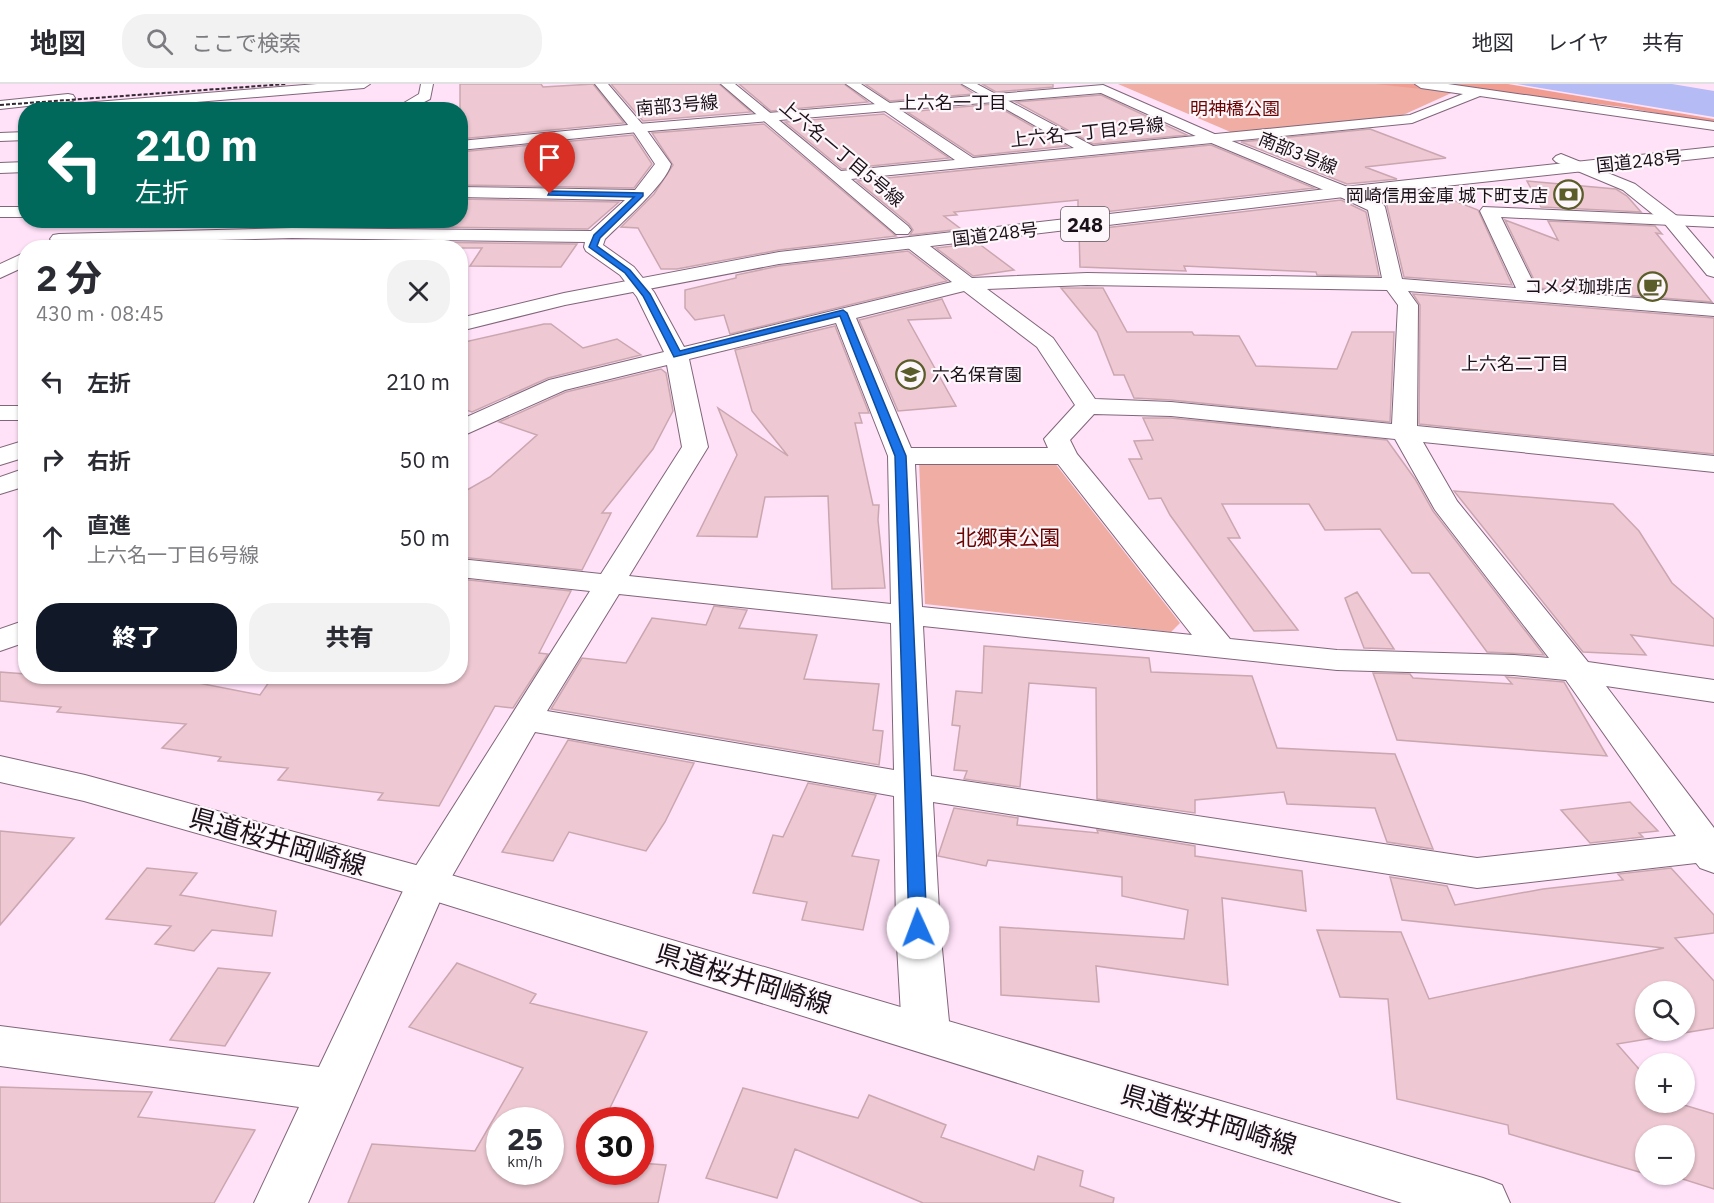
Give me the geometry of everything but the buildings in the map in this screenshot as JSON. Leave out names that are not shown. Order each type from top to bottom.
[{"type":"main road","points":[[37,102],[223,87],[364,84]]},
{"type":"main road","points":[[413,102],[425,96],[427,84]]},
{"type":"main road","points":[[281,1203],[427,883],[525,719],[695,447],[677,355],[647,296],[631,278],[593,247],[596,237],[640,195],[662,170],[663,165],[638,128],[601,84]]},
{"type":"main road","name":"上六名一丁目5号線","points":[[728,84],[909,237],[1044,343],[1088,406]]},
{"type":"main road","points":[[852,84],[970,163]]},
{"type":"main road","points":[[968,84],[1091,152]]},
{"type":"main road","points":[[1421,84],[1714,126]]},
{"type":"main road","name":"南部3号線","points":[[468,145],[638,128],[994,98],[1098,86],[1214,139],[1376,207],[1393,284]]},
{"type":"main road","points":[[108,102],[223,87]]},
{"type":"main road","points":[[223,87],[224,102]]},
{"type":"main road","points":[[0,94],[77,88]]},
{"type":"main road","name":"上六名一丁目2号線","points":[[837,176],[1412,119],[1479,92]]},
{"type":"main road","points":[[0,105],[18,104]]},
{"type":"main road","points":[[0,113],[18,112]]},
{"type":"main road","points":[[0,137],[18,136]]},
{"type":"main road","name":"国道248号","points":[[552,284],[631,278],[779,258],[909,237],[1321,183],[1561,159],[1714,140]]},
{"type":"main road","name":"国道248号","points":[[909,237],[1714,153]]},
{"type":"main road","points":[[1561,159],[1629,187],[1671,220],[1714,271]]},
{"type":"main road","points":[[0,168],[18,167]]},
{"type":"main road","points":[[468,192],[640,195]]},
{"type":"main road","points":[[1528,294],[1489,211],[1714,222]]},
{"type":"main road","points":[[0,212],[18,212]]},
{"type":"main road","points":[[55,240],[65,228]]},
{"type":"main road","points":[[215,240],[290,228]]},
{"type":"main road","points":[[326,228],[596,237]]},
{"type":"main road","points":[[0,272],[18,262]]},
{"type":"main road","name":"国道248号","points":[[468,323],[564,299],[631,278]]},
{"type":"main road","points":[[468,426],[557,385],[968,284],[1087,279],[1393,284],[1714,310]]},
{"type":"main road","points":[[1393,284],[1408,305],[1404,432],[1445,504],[1576,671],[1710,853]]},
{"type":"main road","points":[[468,305],[529,290]]},
{"type":"main road","points":[[843,313],[901,456],[918,928],[926,1032]]},
{"type":"main road","points":[[1220,648],[1065,456],[1058,439],[1088,406],[1171,409],[1714,464]]},
{"type":"main road","points":[[0,413],[18,412]]},
{"type":"main road","points":[[0,457],[18,451]]},
{"type":"main road","points":[[901,456],[1065,456]]},
{"type":"main road","points":[[0,486],[18,479]]},
{"type":"main road","points":[[468,569],[1337,660],[1514,665],[1576,671],[1714,691]]},
{"type":"main road","points":[[0,641],[18,633]]},
{"type":"main road","points":[[525,719],[912,786],[1476,873],[1710,853]]},
{"type":"main road","name":"県道桜井岡崎線","points":[[0,770],[85,788],[427,883],[926,1032],[1466,1200]]},
{"type":"main road","points":[[0,1046],[332,1090]]},
{"type":"green space","name":"明神橋公園","points":[[1118,84],[1412,84],[1458,90],[1403,115],[1233,133]]},
{"type":"green space","name":"北郷東公園","points":[[919,461],[1054,462],[1180,623],[1171,632],[925,604]]},
{"type":"shaded area","points":[[1376,84],[1508,84],[1714,119],[1714,123],[1622,107],[1476,89],[1449,92]]},
{"type":"water","points":[[1517,84],[1672,84],[1714,91],[1714,117]]},
{"type":"railway","points":[[41,102],[286,84]]},
{"type":"railway","points":[[0,105],[18,104]]},
{"type":"place","name":"岡崎信用金庫 城下町支店","points":[[1569,195]]},
{"type":"place","name":"コメダ珈琲店","points":[[1653,286]]},
{"type":"place","name":"六名保育園","points":[[911,374]]},
{"type":"district","name":"上六名一丁目","points":[[953,102]]},
{"type":"district","name":"上六名二丁目","points":[[1515,363]]},
{"type":"route","points":[[550,194],[640,195],[596,237],[593,247],[627,271],[635,284],[647,296],[677,355],[843,313],[901,456],[918,928]]}]
